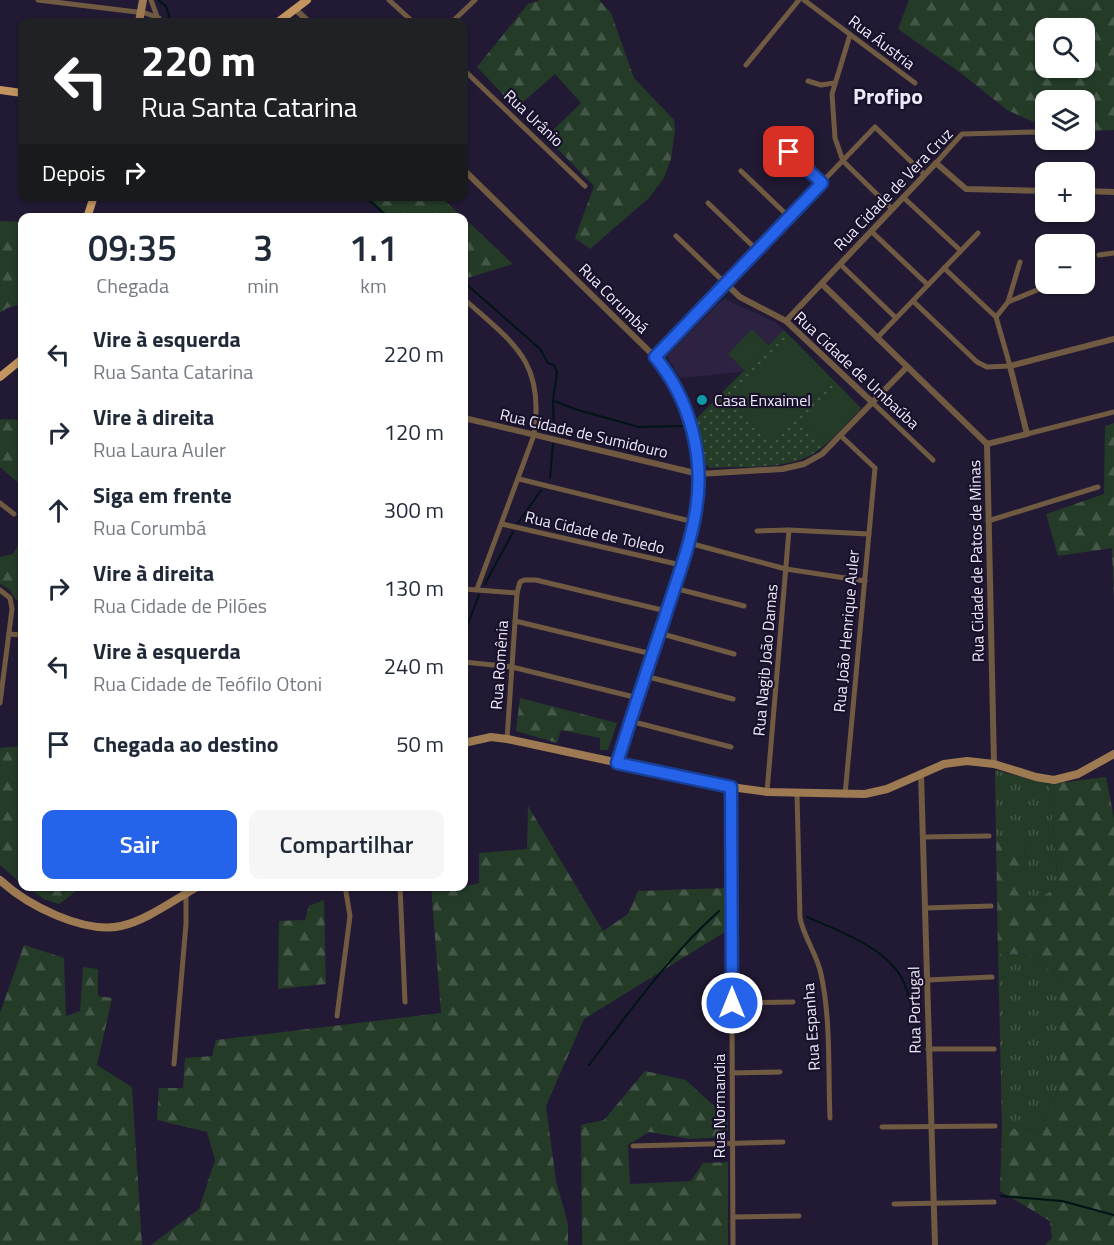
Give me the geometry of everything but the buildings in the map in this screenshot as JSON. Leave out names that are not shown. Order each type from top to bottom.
[{"type":"main road","points":[[140,18],[143,0]]},
{"type":"main road","points":[[283,18],[307,0]]},
{"type":"main road","points":[[0,90],[18,92]]},
{"type":"main road","points":[[0,377],[18,368]]},
{"type":"main road","points":[[468,741],[491,737],[507,739],[731,787],[767,792],[845,795],[876,792],[954,762],[980,761],[1054,780],[1078,774],[1114,754]]},
{"type":"main road","points":[[0,880],[35,905],[70,920],[94,926],[122,926],[190,891]]},
{"type":"street","points":[[39,0],[141,12],[156,18]]},
{"type":"street","points":[[151,0],[158,18]]},
{"type":"street","points":[[389,0],[409,18]]},
{"type":"street","points":[[456,18],[475,0]]},
{"type":"street","points":[[746,65],[799,0]]},
{"type":"street","name":"Rua Áustria","points":[[804,0],[915,83]]},
{"type":"street","points":[[295,9],[305,18]]},
{"type":"street","points":[[850,35],[834,83],[831,100],[832,123],[838,151],[843,161],[892,209]]},
{"type":"street","name":"Rua Urânio","points":[[468,74],[585,186]]},
{"type":"street","points":[[808,81],[821,85],[834,83]]},
{"type":"street","points":[[655,357],[875,127],[924,174]]},
{"type":"street","name":"Rua Cidade de Vera Cruz","points":[[786,321],[962,134],[1035,132]]},
{"type":"street","points":[[773,136],[822,183]]},
{"type":"street","points":[[936,163],[966,189],[1035,191]]},
{"type":"street","points":[[741,171],[789,217]]},
{"type":"street","name":"Rua Corumbá","points":[[468,174],[655,357],[672,381],[689,418],[697,452],[699,474],[694,522],[617,763]]},
{"type":"street","points":[[1095,191],[1114,192]]},
{"type":"street","points":[[903,197],[961,251]]},
{"type":"street","points":[[708,203],[757,250]]},
{"type":"street","points":[[872,231],[928,285]]},
{"type":"street","points":[[877,338],[978,233]]},
{"type":"street","name":"Rua Cidade de Umbaúba","points":[[676,236],[740,297],[786,321],[933,460]]},
{"type":"street","points":[[1099,255],[1114,253]]},
{"type":"street","points":[[996,317],[1008,302],[1020,262]]},
{"type":"street","points":[[840,264],[896,318]]},
{"type":"street","points":[[944,268],[996,317],[1027,434]]},
{"type":"street","name":"Rua Cidade de Patos de Minas","points":[[822,284],[987,444],[994,764]]},
{"type":"street","points":[[1008,302],[1035,291]]},
{"type":"street","points":[[913,301],[972,359],[982,365],[1010,366],[1114,339]]},
{"type":"street","points":[[468,304],[515,346],[531,370],[536,390],[537,408],[534,435],[477,589]]},
{"type":"street","name":"Rua Cidade de Sumidouro","points":[[468,419],[699,474],[796,466],[813,460],[841,436],[907,367]]},
{"type":"street","points":[[987,444],[1114,412]]},
{"type":"street","name":"Rua João Henrique Auler","points":[[841,436],[875,468],[845,795]]},
{"type":"street","points":[[519,479],[694,522]]},
{"type":"street","points":[[988,521],[1098,488]]},
{"type":"street","points":[[0,503],[14,514]]},
{"type":"street","name":"Rua Cidade de Toledo","points":[[502,524],[681,565]]},
{"type":"street","points":[[757,531],[789,530],[869,534]]},
{"type":"street","name":"Rua Nagib João Damas","points":[[767,792],[789,530]]},
{"type":"street","points":[[688,543],[786,569],[865,581]]},
{"type":"street","points":[[468,589],[517,593],[520,582],[536,580],[666,611]]},
{"type":"street","points":[[674,588],[744,606]]},
{"type":"street","points":[[0,590],[8,595],[12,602],[0,704]]},
{"type":"street","name":"Rua Romênia","points":[[507,739],[517,593]]},
{"type":"street","points":[[515,621],[652,654]]},
{"type":"street","points":[[659,633],[734,654]]},
{"type":"street","points":[[9,634],[18,635]]},
{"type":"street","points":[[468,662],[512,667],[638,698]]},
{"type":"street","points":[[645,676],[733,699]]},
{"type":"street","points":[[630,721],[731,747]]},
{"type":"street","name":"Rua Portugal","points":[[921,774],[935,1245]]},
{"type":"street","name":"Rua Normandia","points":[[731,787],[733,1245]]},
{"type":"street","name":"Rua Espanha","points":[[797,794],[800,918],[804,934],[818,960],[824,986],[830,1118]]},
{"type":"street","points":[[923,837],[989,836]]},
{"type":"street","points":[[337,1016],[350,916],[346,891]]},
{"type":"street","points":[[400,891],[405,1002]]},
{"type":"street","points":[[174,1065],[186,924],[186,893]]},
{"type":"street","points":[[925,908],[991,906]]},
{"type":"street","points":[[927,980],[992,977]]},
{"type":"street","points":[[732,1003],[793,1002]]},
{"type":"street","points":[[928,1049],[994,1048]]},
{"type":"street","points":[[732,1072],[780,1072]]},
{"type":"street","points":[[882,1127],[995,1126]]},
{"type":"street","points":[[633,1146],[783,1142]]},
{"type":"street","points":[[894,1203],[994,1202]]},
{"type":"street","points":[[733,1217],[799,1216]]},
{"type":"shaded area","points":[[725,299],[775,322],[784,330],[742,372],[680,378],[667,356]]},
{"type":"green space","points":[[540,0],[599,0],[611,13],[634,78],[674,120],[671,159],[664,178],[649,198],[590,249],[575,238],[594,186],[546,137],[581,103],[555,74],[516,108],[477,67],[528,4]]},
{"type":"green space","points":[[909,0],[1114,0],[1114,130],[1095,131],[1095,90],[1035,90],[1035,123],[1007,110],[962,74],[898,29]]},
{"type":"green space","points":[[371,201],[445,201],[458,213],[385,213]]},
{"type":"green space","points":[[0,221],[18,222],[18,305],[0,313]]},
{"type":"green space","points":[[468,222],[513,264],[468,278]]},
{"type":"green space","points":[[752,329],[769,346],[744,370],[728,354]]},
{"type":"green space","points":[[784,330],[861,408],[825,445],[800,460],[776,465],[710,468],[704,463],[697,418]]},
{"type":"green space","points":[[791,341],[833,383],[772,444],[730,402]]},
{"type":"green space","points":[[835,386],[860,410],[825,444],[801,420]]},
{"type":"green space","points":[[0,419],[18,420],[18,483],[0,467]]},
{"type":"green space","points":[[1114,423],[1114,602],[1112,548],[1058,556],[1046,514],[1104,494],[1105,426]]},
{"type":"green space","points":[[18,546],[18,600],[9,589],[0,584],[0,557],[13,554]]},
{"type":"green space","points":[[520,698],[617,723],[608,750],[600,750],[600,738],[561,730],[557,743],[516,731]]},
{"type":"green space","points":[[18,746],[18,881],[0,865],[0,748]]},
{"type":"green space","points":[[995,770],[1050,784],[1058,887],[1027,906],[1024,844],[996,840]]},
{"type":"green space","points":[[1106,777],[1114,818],[1114,1245],[1045,1245],[1052,1238],[1050,1221],[1000,1191],[1002,1128],[1039,1130],[1060,1087],[1060,980],[1033,955],[998,954],[996,840],[1024,843],[1028,905],[1058,887],[1050,784]]},
{"type":"green space","points":[[528,806],[603,931],[628,914],[638,891],[725,888],[725,932],[584,1019],[546,1106],[556,1181],[568,1224],[568,1245],[151,1245],[199,1209],[215,1160],[207,1132],[157,1120],[159,1088],[183,1088],[185,1058],[212,1056],[216,1040],[441,1013],[431,891],[468,891],[468,886],[479,883],[479,853],[527,849]]},
{"type":"green space","points":[[32,891],[77,891],[59,904],[44,899]]},
{"type":"green space","points":[[324,900],[326,984],[278,989],[279,921],[305,920],[309,906]]},
{"type":"green space","points":[[24,945],[64,958],[66,1016],[80,1011],[83,967],[98,969],[98,996],[112,998],[97,1065],[132,1087],[142,1245],[0,1245],[0,1013]]},
{"type":"green space","points":[[998,954],[1033,955],[1060,980],[1060,1087],[1039,1130],[1002,1128]]},
{"type":"green space","points":[[645,1071],[686,1080],[728,1119],[727,1137],[690,1139],[649,1132],[628,1145],[630,1184],[691,1181],[703,1163],[728,1162],[728,1245],[582,1245],[581,1125],[604,1120]]},
{"type":"waterway","points":[[158,0],[166,6],[170,18]]},
{"type":"waterway","points":[[370,201],[384,213]]},
{"type":"waterway","points":[[468,286],[540,349],[548,363],[554,365],[557,372],[553,401],[554,433]]},
{"type":"waterway","points":[[554,401],[639,427],[682,426]]},
{"type":"waterway","points":[[550,478],[553,444]]},
{"type":"waterway","points":[[518,523],[541,490]]},
{"type":"waterway","points":[[485,584],[513,532]]},
{"type":"waterway","points":[[468,624],[479,595]]},
{"type":"waterway","points":[[589,1065],[683,946],[719,911]]},
{"type":"waterway","points":[[807,917],[862,942],[887,960],[904,983],[919,1032]]},
{"type":"waterway","points":[[1001,1196],[1062,1201],[1114,1215]]},
{"type":"place","name":"Casa Enxaimel","points":[[702,400]]},
{"type":"district","name":"Profipo","points":[[888,96]]},
{"type":"route","points":[[732,1003],[731,787],[617,763],[688,543],[698,492],[697,452],[689,418],[672,381],[655,357],[822,183],[789,152]]}]
